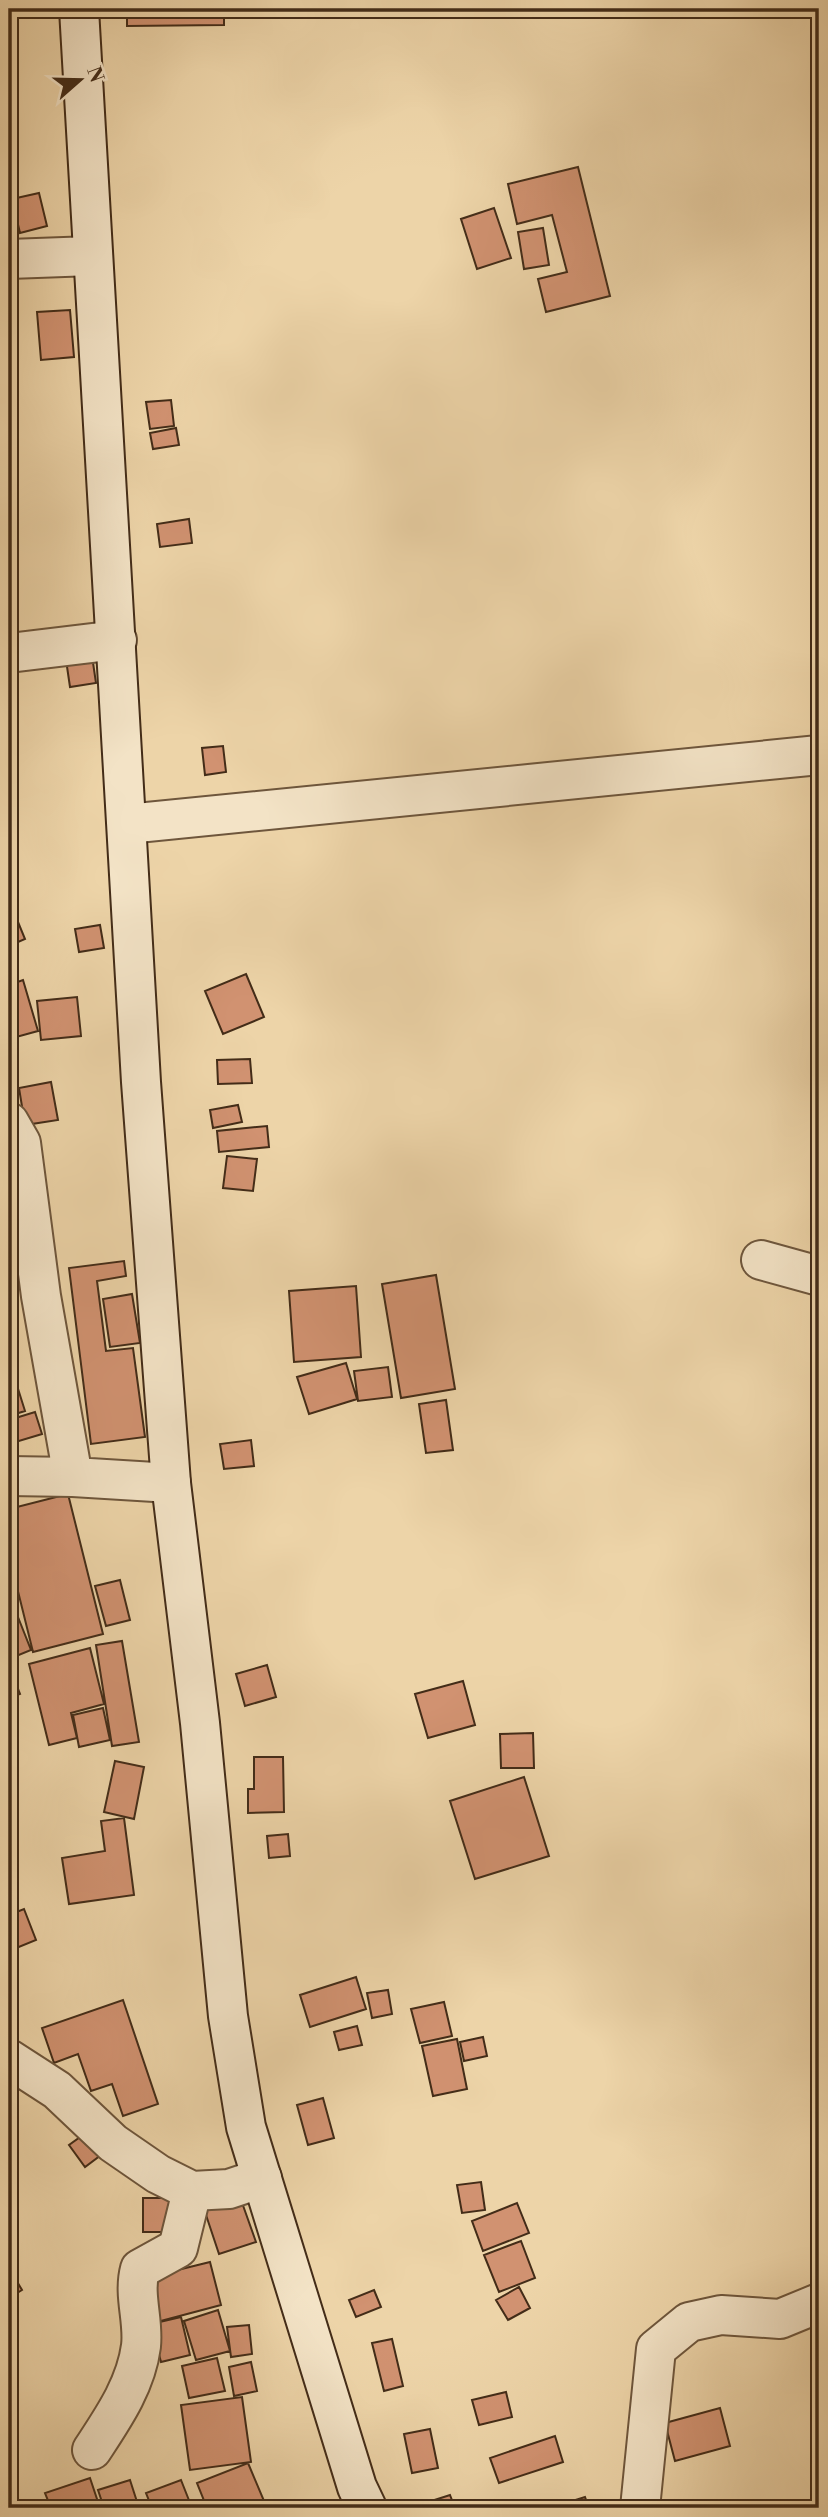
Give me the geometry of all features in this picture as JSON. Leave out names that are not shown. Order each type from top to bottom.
[{"type":"main road","points":[[79,9],[141,1082],[171,1483],[200,1723],[228,2016],[246,2127],[358,2487],[367,2508]]},
{"type":"main road","points":[[9,259],[92,256]]},
{"type":"main road","points":[[9,653],[117,639]]},
{"type":"main road","points":[[127,824],[819,755]]},
{"type":"main road","points":[[9,1122],[21,1143],[41,1296],[73,1477]]},
{"type":"main road","points":[[761,1260],[819,1276]]},
{"type":"main road","points":[[9,1476],[171,1483]]},
{"type":"main road","points":[[9,2059],[57,2090],[113,2143],[158,2175],[192,2191],[229,2189],[262,2178]]},
{"type":"main road","points":[[92,2450],[125,2399],[141,2345],[136,2282],[140,2269],[178,2248],[192,2191]]},
{"type":"main road","points":[[640,2508],[656,2349],[689,2322],[721,2315],[780,2319],[819,2303]]},
{"type":"building","points":[[127,9],[224,9],[224,25],[127,26]]},
{"type":"building","points":[[578,167],[610,296],[546,312],[538,279],[567,272],[552,215],[517,224],[508,184]]},
{"type":"building","points":[[39,193],[47,226],[20,233],[12,199]]},
{"type":"building","points":[[494,208],[511,258],[477,269],[461,219]]},
{"type":"building","points":[[543,228],[549,265],[524,269],[518,232]]},
{"type":"building","points":[[70,310],[74,357],[41,360],[37,312]]},
{"type":"building","points":[[171,400],[174,426],[150,429],[146,402]]},
{"type":"building","points":[[176,428],[179,445],[153,449],[150,433]]},
{"type":"building","points":[[189,519],[192,543],[160,547],[157,524]]},
{"type":"building","points":[[91,649],[96,683],[70,687],[65,653]]},
{"type":"building","points":[[223,746],[226,772],[205,775],[202,748]]},
{"type":"building","points":[[9,900],[25,939],[9,946]]},
{"type":"building","points":[[100,925],[104,948],[79,952],[75,929]]},
{"type":"building","points":[[246,974],[264,1017],[223,1034],[205,991]]},
{"type":"building","points":[[23,980],[38,1031],[9,1039],[9,985]]},
{"type":"building","points":[[77,997],[81,1036],[41,1040],[37,1001]]},
{"type":"building","points":[[9,1048],[12,1048],[13,1074],[9,1074]]},
{"type":"building","points":[[250,1059],[252,1083],[218,1084],[217,1060]]},
{"type":"building","points":[[51,1082],[58,1120],[25,1125],[19,1088]]},
{"type":"building","points":[[238,1105],[242,1122],[213,1128],[210,1110]]},
{"type":"building","points":[[267,1126],[269,1147],[219,1152],[217,1131]]},
{"type":"building","points":[[227,1156],[257,1159],[253,1191],[223,1188]]},
{"type":"building","points":[[124,1261],[126,1276],[97,1281],[106,1351],[133,1348],[145,1437],[91,1444],[69,1268]]},
{"type":"building","points":[[436,1275],[455,1389],[401,1398],[382,1284]]},
{"type":"building","points":[[356,1286],[361,1357],[294,1362],[289,1291]]},
{"type":"building","points":[[132,1294],[140,1343],[110,1347],[103,1299]]},
{"type":"building","points":[[9,1360],[25,1411],[9,1416]]},
{"type":"building","points":[[346,1363],[357,1399],[309,1414],[297,1377]]},
{"type":"building","points":[[388,1367],[392,1397],[358,1401],[354,1371]]},
{"type":"building","points":[[446,1400],[453,1450],[426,1453],[419,1404]]},
{"type":"building","points":[[35,1412],[42,1434],[9,1444],[9,1420]]},
{"type":"building","points":[[251,1440],[254,1466],[224,1469],[220,1444]]},
{"type":"building","points":[[68,1494],[103,1634],[33,1652],[9,1555],[9,1509]]},
{"type":"building","points":[[120,1580],[130,1620],[106,1626],[95,1586]]},
{"type":"building","points":[[12,1602],[31,1650],[9,1659],[9,1604]]},
{"type":"building","points":[[122,1641],[139,1742],[112,1746],[96,1645]]},
{"type":"building","points":[[90,1648],[104,1704],[71,1713],[77,1738],[49,1745],[29,1664]]},
{"type":"building","points":[[267,1665],[276,1697],[245,1706],[236,1674]]},
{"type":"building","points":[[9,1666],[20,1694],[9,1698]]},
{"type":"building","points":[[463,1681],[475,1725],[428,1738],[415,1694]]},
{"type":"building","points":[[103,1708],[110,1740],[79,1747],[73,1715]]},
{"type":"building","points":[[533,1733],[534,1768],[501,1768],[500,1734]]},
{"type":"building","points":[[254,1757],[283,1757],[284,1812],[248,1813],[248,1789],[254,1789]]},
{"type":"building","points":[[115,1761],[144,1767],[134,1819],[104,1812]]},
{"type":"building","points":[[524,1777],[549,1856],[475,1879],[450,1801]]},
{"type":"building","points":[[124,1818],[134,1895],[69,1904],[62,1858],[105,1851],[101,1821]]},
{"type":"building","points":[[288,1834],[290,1856],[269,1858],[267,1836]]},
{"type":"building","points":[[24,1909],[36,1940],[9,1951],[9,1915]]},
{"type":"building","points":[[356,1977],[366,2009],[310,2027],[300,1995]]},
{"type":"building","points":[[388,1990],[392,2014],[372,2018],[367,1993]]},
{"type":"building","points":[[123,2000],[158,2104],[123,2116],[112,2084],[91,2091],[78,2054],[54,2063],[42,2028]]},
{"type":"building","points":[[444,2002],[452,2036],[420,2043],[411,2009]]},
{"type":"building","points":[[357,2026],[362,2045],[339,2050],[334,2032]]},
{"type":"building","points":[[483,2037],[487,2056],[464,2061],[460,2042]]},
{"type":"building","points":[[457,2039],[467,2089],[433,2096],[422,2046]]},
{"type":"building","points":[[323,2098],[334,2138],[308,2145],[297,2105]]},
{"type":"building","points":[[90,2130],[105,2152],[85,2167],[69,2145]]},
{"type":"building","points":[[481,2182],[485,2210],[462,2213],[457,2185]]},
{"type":"building","points":[[240,2197],[256,2242],[219,2254],[204,2209]]},
{"type":"building","points":[[143,2198],[177,2198],[176,2232],[143,2232]]},
{"type":"building","points":[[517,2203],[529,2233],[483,2251],[472,2221]]},
{"type":"building","points":[[521,2241],[535,2278],[499,2292],[484,2255]]},
{"type":"building","points":[[210,2262],[221,2305],[157,2322],[145,2278]]},
{"type":"building","points":[[9,2268],[22,2290],[9,2298]]},
{"type":"building","points":[[519,2287],[530,2308],[508,2320],[496,2300]]},
{"type":"building","points":[[374,2290],[381,2307],[356,2317],[349,2300]]},
{"type":"building","points":[[218,2310],[230,2351],[196,2360],[184,2321]]},
{"type":"building","points":[[181,2317],[190,2355],[161,2362],[151,2324]]},
{"type":"building","points":[[249,2325],[252,2354],[231,2357],[227,2327]]},
{"type":"building","points":[[392,2339],[403,2386],[384,2391],[372,2343]]},
{"type":"building","points":[[217,2358],[225,2391],[189,2398],[182,2366]]},
{"type":"building","points":[[251,2362],[257,2391],[234,2396],[229,2367]]},
{"type":"building","points":[[506,2392],[512,2417],[479,2425],[472,2400]]},
{"type":"building","points":[[242,2397],[251,2462],[190,2470],[181,2405]]},
{"type":"building","points":[[720,2408],[730,2446],[675,2461],[665,2423]]},
{"type":"building","points":[[430,2429],[438,2468],[412,2473],[404,2434]]},
{"type":"building","points":[[555,2436],[563,2462],[499,2483],[490,2458]]},
{"type":"building","points":[[248,2463],[267,2508],[207,2508],[197,2483]]},
{"type":"building","points":[[90,2478],[100,2508],[51,2508],[45,2493]]},
{"type":"building","points":[[130,2480],[139,2508],[104,2508],[98,2490]]},
{"type":"building","points":[[181,2480],[192,2508],[152,2508],[146,2493]]},
{"type":"building","points":[[450,2495],[455,2508],[423,2508],[422,2504]]},
{"type":"building","points":[[585,2497],[589,2508],[550,2508]]}]
